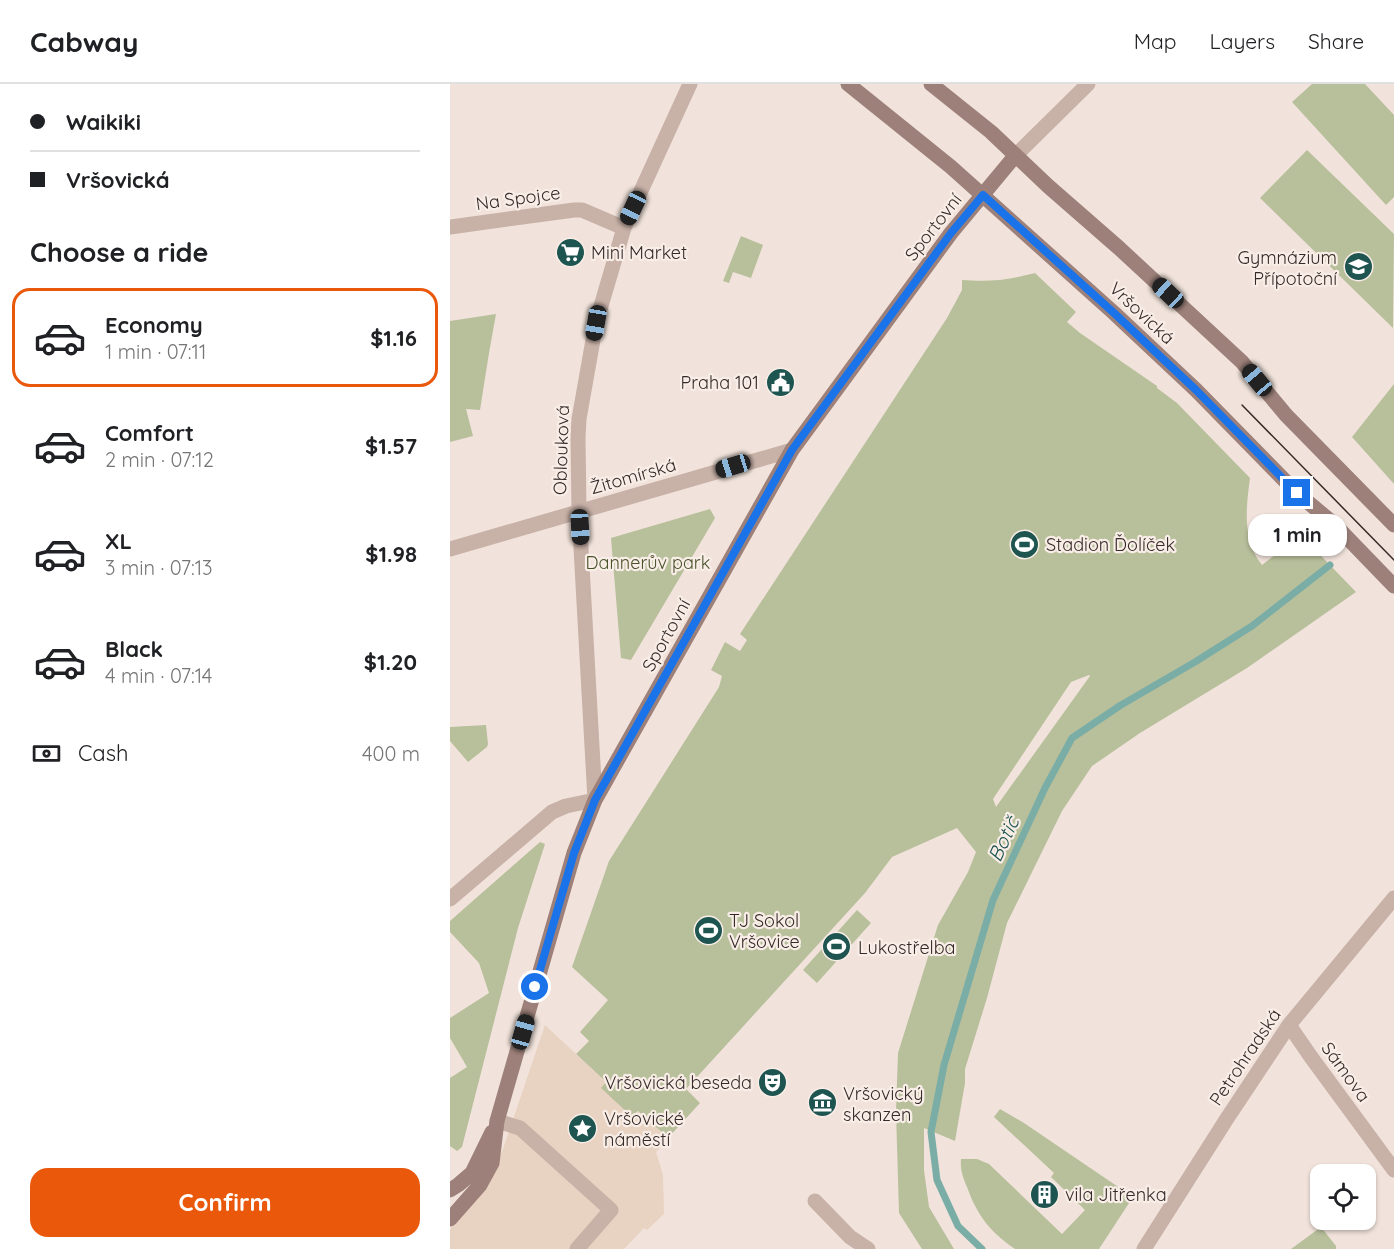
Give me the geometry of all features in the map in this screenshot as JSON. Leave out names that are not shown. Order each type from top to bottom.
[{"type":"main road","name":"Vršovická","points":[[848,84],[937,155],[1114,313],[1297,493],[1334,524],[1394,586]]},
{"type":"main road","name":"Vršovická","points":[[931,84],[991,132],[1242,362],[1286,415],[1394,525]]},
{"type":"main road","name":"Sportovní","points":[[497,1121],[574,853],[595,800],[792,450],[951,233],[1016,156]]},
{"type":"main road","points":[[450,1190],[472,1173],[497,1121]]},
{"type":"main road","points":[[450,1219],[480,1185],[492,1163],[497,1121]]},
{"type":"street","name":"Oblouková","points":[[595,800],[579,512],[579,419],[596,323],[624,228],[690,84]]},
{"type":"street","name":"Sportovní","points":[[1016,156],[1088,84]]},
{"type":"street","name":"Na Spojce","points":[[450,227],[582,210],[624,228]]},
{"type":"street","name":"Žitomírská","points":[[450,549],[792,450]]},
{"type":"street","points":[[450,899],[552,812],[566,806],[595,800]]},
{"type":"street","name":"Petrohradská","points":[[1144,1249],[1290,1025],[1394,898]]},
{"type":"street","name":"Sámova","points":[[1290,1025],[1394,1170]]},
{"type":"street","points":[[497,1121],[520,1128],[611,1210],[577,1249]]},
{"type":"street","points":[[814,1201],[850,1237],[868,1249]]},
{"type":"green space","points":[[1312,84],[1365,84],[1394,115],[1394,197],[1386,205],[1292,102]]},
{"type":"green space","points":[[1307,150],[1394,234],[1393,328],[1260,198]]},
{"type":"green space","points":[[741,236],[763,245],[751,278],[733,272],[729,283],[723,281]]},
{"type":"green space","points":[[1035,273],[1076,312],[1067,322],[1157,386],[1177,403],[1250,478],[1247,501],[1248,534],[1262,565],[1301,535],[1356,592],[1247,668],[1140,733],[1092,766],[1062,811],[1007,923],[965,1069],[965,1083],[955,1141],[924,1128],[924,1170],[929,1207],[954,1249],[922,1249],[899,1213],[896,1112],[898,1053],[938,925],[968,872],[976,852],[957,828],[892,857],[865,893],[686,1089],[700,1103],[668,1138],[638,1111],[632,1117],[600,1088],[606,1082],[576,1054],[589,1041],[580,1032],[608,1000],[572,967],[609,861],[719,687],[722,676],[711,670],[725,642],[740,651],[747,640],[740,634],[947,318],[962,290],[962,280],[990,281]],"holes":[[[1090,676],[996,807],[993,799],[1071,682]]]},
{"type":"green space","points":[[496,314],[480,410],[466,409],[473,436],[450,442],[450,321]]},
{"type":"green space","points":[[1394,384],[1394,484],[1352,437]]},
{"type":"green space","name":"Dannerův park","points":[[710,509],[715,518],[631,660],[621,658],[611,538]]},
{"type":"green space","points":[[486,725],[487,747],[468,762],[450,741],[450,727]]},
{"type":"green space","points":[[540,842],[545,844],[518,928],[462,1147],[457,1151],[450,1146],[450,1078],[467,1067],[450,1038],[450,1018],[489,993],[479,963],[450,932],[450,921]]},
{"type":"green space","name":"Lukostřelba","points":[[857,910],[871,923],[817,983],[803,970]]},
{"type":"green space","points":[[1000,1109],[1133,1197],[1099,1249],[1015,1249],[985,1222],[975,1206],[961,1170],[961,1159],[977,1159],[989,1164],[1062,1234],[1085,1210],[1051,1177],[1054,1173],[994,1117]]},
{"type":"green space","points":[[1317,1230],[1323,1230],[1336,1246],[1336,1249],[1291,1249]]},
{"type":"shaded area","name":"Vršovické náměstí","points":[[545,1025],[606,1082],[601,1088],[632,1117],[638,1111],[668,1138],[656,1152],[663,1175],[664,1214],[647,1230],[644,1228],[624,1249],[450,1249],[450,1229],[492,1177]]},
{"type":"waterway","name":"Botič","points":[[982,1249],[958,1226],[937,1180],[931,1132],[944,1065],[993,900],[1045,788],[1072,738],[1121,705],[1252,626],[1330,565]]},
{"type":"tram line","points":[[1242,405],[1394,560]]},
{"type":"place","name":"Mini Market","points":[[570,252]]},
{"type":"place","name":"Gymnázium Přípotoční","points":[[1358,267]]},
{"type":"place","name":"Praha 101","points":[[780,382]]},
{"type":"place","name":"Stadion Ďolíček","points":[[1025,544]]},
{"type":"place","name":"TJ Sokol Vršovice","points":[[708,930]]},
{"type":"place","name":"Lukostřelba","points":[[837,947]]},
{"type":"place","name":"Vršovická beseda","points":[[773,1082]]},
{"type":"place","name":"Vršovický skanzen","points":[[822,1103]]},
{"type":"place","name":"Vršovické náměstí","points":[[583,1128]]},
{"type":"place","name":"vila Jitřenka","points":[[1044,1194]]},
{"type":"route","points":[[535,987],[574,853],[595,800],[792,450],[951,233],[983,195],[1196,390],[1297,493]]}]
